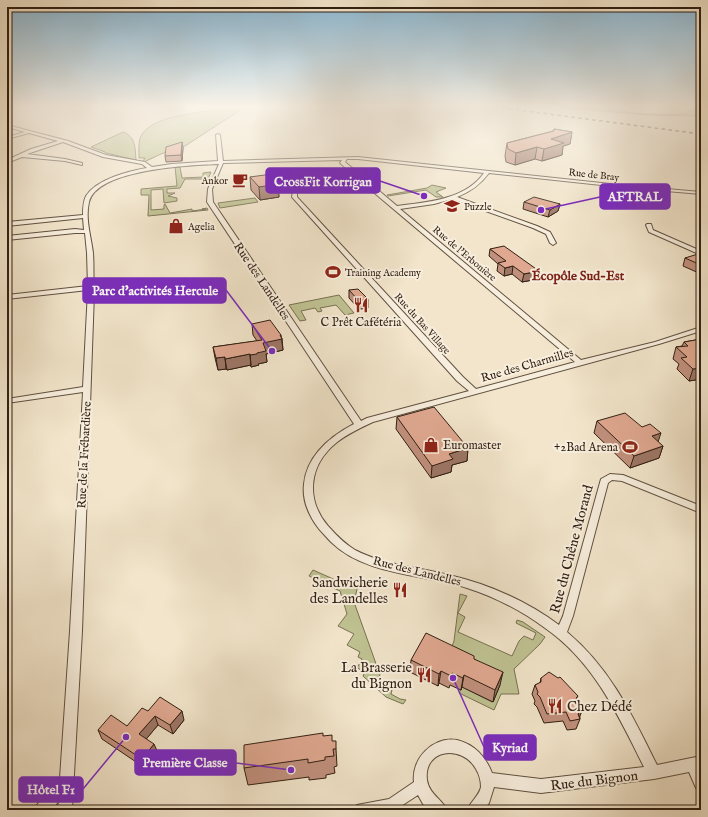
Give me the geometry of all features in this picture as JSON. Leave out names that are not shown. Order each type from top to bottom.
[{"type":"street","points":[[7,162],[20,155],[50,145]]},
{"type":"street","points":[[75,145],[105,156],[143,163],[150,168]]},
{"type":"street","points":[[220,145],[221,163]]},
{"type":"street","points":[[20,155],[65,160],[80,164]]},
{"type":"street","name":"Rue de Bray","points":[[150,168],[221,163],[346,158],[376,159],[620,186],[701,193]]},
{"type":"street","name":"Rue de l'Erbonière","points":[[346,158],[342,162],[360,178],[580,363]]},
{"type":"street","name":"Rue des Landelles","points":[[221,163],[210,189],[210,202],[359,425],[339,436],[325,449],[316,461],[310,477],[308,491],[311,505],[317,519],[327,533],[346,549],[376,563],[454,580],[493,593],[530,612],[561,633],[586,656],[609,685],[654,772]]},
{"type":"street","name":"Rue de la Frébardière","points":[[65,810],[74,683],[91,288],[90,254],[86,216],[88,198],[93,191],[104,184],[122,176],[150,168]]},
{"type":"street","points":[[396,208],[428,204],[452,197],[472,188],[482,180],[488,172]]},
{"type":"street","name":"Rue du Bas Village","points":[[360,178],[305,186],[295,191],[294,197],[460,379],[475,392]]},
{"type":"street","points":[[452,197],[535,227],[548,233],[553,243]]},
{"type":"street","points":[[7,238],[86,216]]},
{"type":"street","points":[[7,224],[88,232]]},
{"type":"street","points":[[649,225],[651,231],[701,254]]},
{"type":"street","points":[[7,297],[91,288]]},
{"type":"street","name":"Rue des Charmilles","points":[[359,425],[370,420],[657,343],[701,329]]},
{"type":"street","points":[[7,401],[87,389]]},
{"type":"street","name":"Rue du Chêne Morand","points":[[561,633],[568,616],[604,481],[610,477],[622,478],[701,510]]},
{"type":"street","points":[[440,810],[432,805],[425,796],[421,786],[420,775],[424,761],[434,750],[453,746],[462,748],[471,753],[479,760],[484,769],[488,788],[485,798],[480,806],[474,810]]},
{"type":"street","points":[[697,764],[701,783]]},
{"type":"street","name":"Rue du Bignon","points":[[487,779],[541,786],[654,772],[697,764]]},
{"type":"street","points":[[42,810],[66,782]]},
{"type":"street","points":[[362,810],[391,805],[421,786]]},
{"type":"green space","points":[[95,145],[135,145],[136,160],[106,153],[91,147]]},
{"type":"green space","points":[[139,145],[186,145],[144,162],[143,161],[145,158],[139,158]]},
{"type":"green space","points":[[175,167],[180,167],[182,178],[203,177],[203,173],[211,172],[208,179],[185,179],[180,188],[167,189],[167,193],[175,193],[168,196],[177,198],[177,201],[164,203],[163,189],[151,190],[151,210],[164,209],[165,204],[170,213],[192,209],[192,211],[207,208],[208,210],[148,216],[149,195],[141,195],[141,189],[177,186]]},
{"type":"green space","points":[[432,185],[446,188],[436,192],[443,197],[436,197],[426,190],[387,195],[427,188]]},
{"type":"green space","points":[[255,198],[258,202],[220,208],[218,203]]},
{"type":"green space","points":[[339,295],[354,313],[345,315],[336,305],[320,308],[322,311],[318,312],[315,308],[301,311],[306,320],[300,321],[289,305]]},
{"type":"green space","points":[[313,570],[353,588],[356,584],[358,585],[354,602],[380,675],[376,682],[392,690],[391,694],[400,699],[406,700],[403,704],[386,697],[363,676],[365,672],[357,668],[362,659],[358,657],[360,652],[347,645],[354,634],[338,626],[347,614],[340,591],[309,576]]},
{"type":"green space","points":[[460,594],[467,596],[458,613],[465,617],[458,632],[512,656],[519,641],[524,636],[533,640],[536,633],[516,623],[517,620],[523,622],[545,637],[540,644],[514,669],[519,694],[501,694],[494,710],[459,693],[462,687],[492,702],[448,657],[454,641]]},
{"type":"building","points":[[182,145],[181,155],[165,156],[166,147]]},
{"type":"building","points":[[507,145],[557,145],[544,149],[537,147],[516,153],[508,149]]},
{"type":"building","points":[[272,174],[277,178],[274,180],[278,184],[259,187],[250,177]]},
{"type":"building","points":[[534,197],[560,204],[550,210],[524,202]]},
{"type":"building","points":[[504,246],[539,271],[524,274],[513,266],[505,268],[498,263],[506,261],[490,249]]},
{"type":"building","points":[[698,254],[701,255],[701,265],[685,258]]},
{"type":"building","points":[[358,289],[368,299],[359,301],[349,290]]},
{"type":"building","points":[[270,320],[281,335],[282,339],[263,343],[266,351],[257,354],[225,359],[225,357],[216,358],[213,347],[262,340],[252,324]]},
{"type":"building","points":[[701,339],[701,368],[693,369],[681,358],[687,357],[676,347],[688,346],[684,342]]},
{"type":"building","name":"Euromaster","points":[[434,407],[468,448],[449,454],[453,459],[432,466],[397,417]]},
{"type":"building","points":[[625,413],[642,427],[650,424],[661,433],[652,436],[663,446],[634,456],[597,421]]},
{"type":"building","points":[[426,633],[474,656],[474,659],[503,672],[495,690],[464,675],[463,678],[452,673],[451,676],[441,671],[439,674],[411,660]]},
{"type":"building","name":"Chez Dédé","points":[[549,672],[558,678],[560,677],[578,696],[576,698],[580,703],[578,705],[583,709],[578,714],[580,719],[570,721],[566,712],[547,714],[540,697],[537,694],[538,692],[535,685],[541,682],[541,678]]},
{"type":"building","points":[[160,697],[182,711],[170,725],[155,716],[139,734],[154,744],[142,759],[98,730],[111,715],[127,726],[142,708],[148,711]]},
{"type":"building","points":[[323,733],[323,736],[332,735],[332,741],[336,741],[336,749],[333,749],[334,756],[325,757],[325,760],[308,763],[308,759],[244,768],[244,745]]},
{"type":"place","name":"Ankor","points":[[240,180]]},
{"type":"place","name":"CrossFit Korrigan","points":[[424,196]]},
{"type":"place","name":"Puzzle","points":[[452,206]]},
{"type":"place","name":"AFTRAL","points":[[541,210]]},
{"type":"place","name":"Agelia","points":[[176,226]]},
{"type":"place","name":"Training Academy","points":[[333,272]]},
{"type":"place","name":"C Prêt Cafétéria","points":[[361,305]]},
{"type":"place","name":"Parc d'activités Hercule","points":[[272,351]]},
{"type":"place","name":"Euromaster","points":[[431,445]]},
{"type":"place","name":"+2Bad Arena","points":[[630,447]]},
{"type":"place","name":"Sandwicherie des Landelles","points":[[400,590]]},
{"type":"place","name":"La Brasserie du Bignon","points":[[424,675]]},
{"type":"place","name":"Kyriad","points":[[453,678]]},
{"type":"place","name":"Chez Dédé","points":[[555,706]]},
{"type":"place","name":"Hôtel F1","points":[[126,737]]},
{"type":"place","name":"Première Classe","points":[[291,770]]},
{"type":"district","name":"Écopôle Sud-Est","points":[[578,275]]}]
